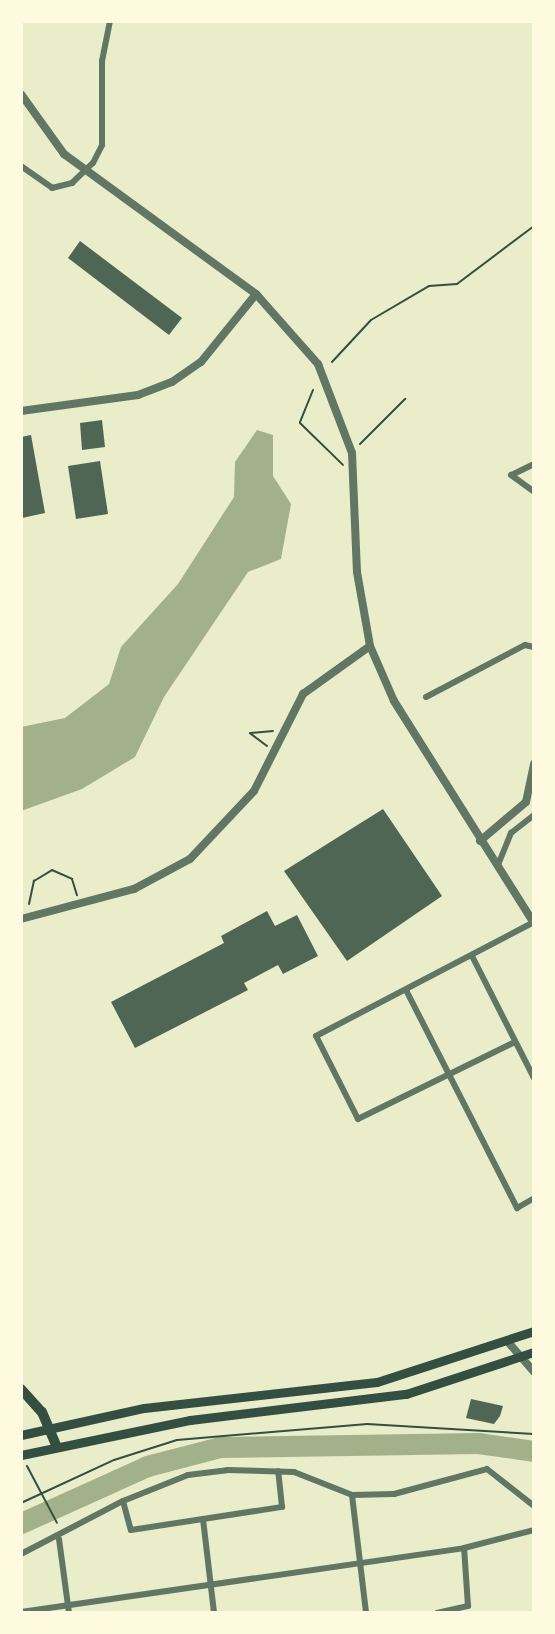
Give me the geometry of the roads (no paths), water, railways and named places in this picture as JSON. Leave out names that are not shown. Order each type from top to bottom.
[{"type":"main road","points":[[21,1436],[50,1426],[144,1408],[377,1382],[508,1342],[534,1331]]},
{"type":"main road","points":[[21,1455],[55,1445],[190,1420],[406,1394],[534,1352]]},
{"type":"main road","points":[[21,1389],[50,1426],[55,1445]]},
{"type":"street","points":[[21,166],[52,188],[86,171],[102,145],[102,61],[110,21]]},
{"type":"street","points":[[21,94],[45,133],[86,171],[256,294],[293,330],[326,380],[352,453],[358,572],[370,646],[394,701],[497,869],[534,922],[316,1035],[358,1119],[516,1042]]},
{"type":"street","points":[[21,411],[138,395],[173,382],[201,362],[256,294]]},
{"type":"street","points":[[534,464],[511,475],[534,492]]},
{"type":"street","points":[[426,697],[525,645],[534,647]]},
{"type":"street","points":[[21,919],[134,889],[190,859],[254,791],[303,694],[370,646]]},
{"type":"street","points":[[480,841],[526,802],[534,764]]},
{"type":"street","points":[[497,869],[511,833],[534,815]]},
{"type":"street","points":[[472,956],[534,1078]]},
{"type":"street","points":[[406,990],[517,1208],[534,1198]]},
{"type":"street","points":[[508,1342],[534,1372]]},
{"type":"street","points":[[21,1554],[59,1539],[123,1502],[188,1475],[278,1471],[352,1495],[394,1494],[487,1469],[534,1506]]},
{"type":"street","points":[[123,1502],[131,1530],[282,1507],[278,1471]]},
{"type":"street","points":[[352,1495],[366,1613]]},
{"type":"street","points":[[203,1519],[214,1613]]},
{"type":"street","points":[[21,1612],[69,1609],[464,1548],[534,1530]]},
{"type":"street","points":[[59,1539],[69,1609]]},
{"type":"street","points":[[437,1613],[468,1606],[464,1548]]},
{"type":"waterway","points":[[21,1523],[147,1466],[220,1447],[478,1443],[534,1451]]}]
